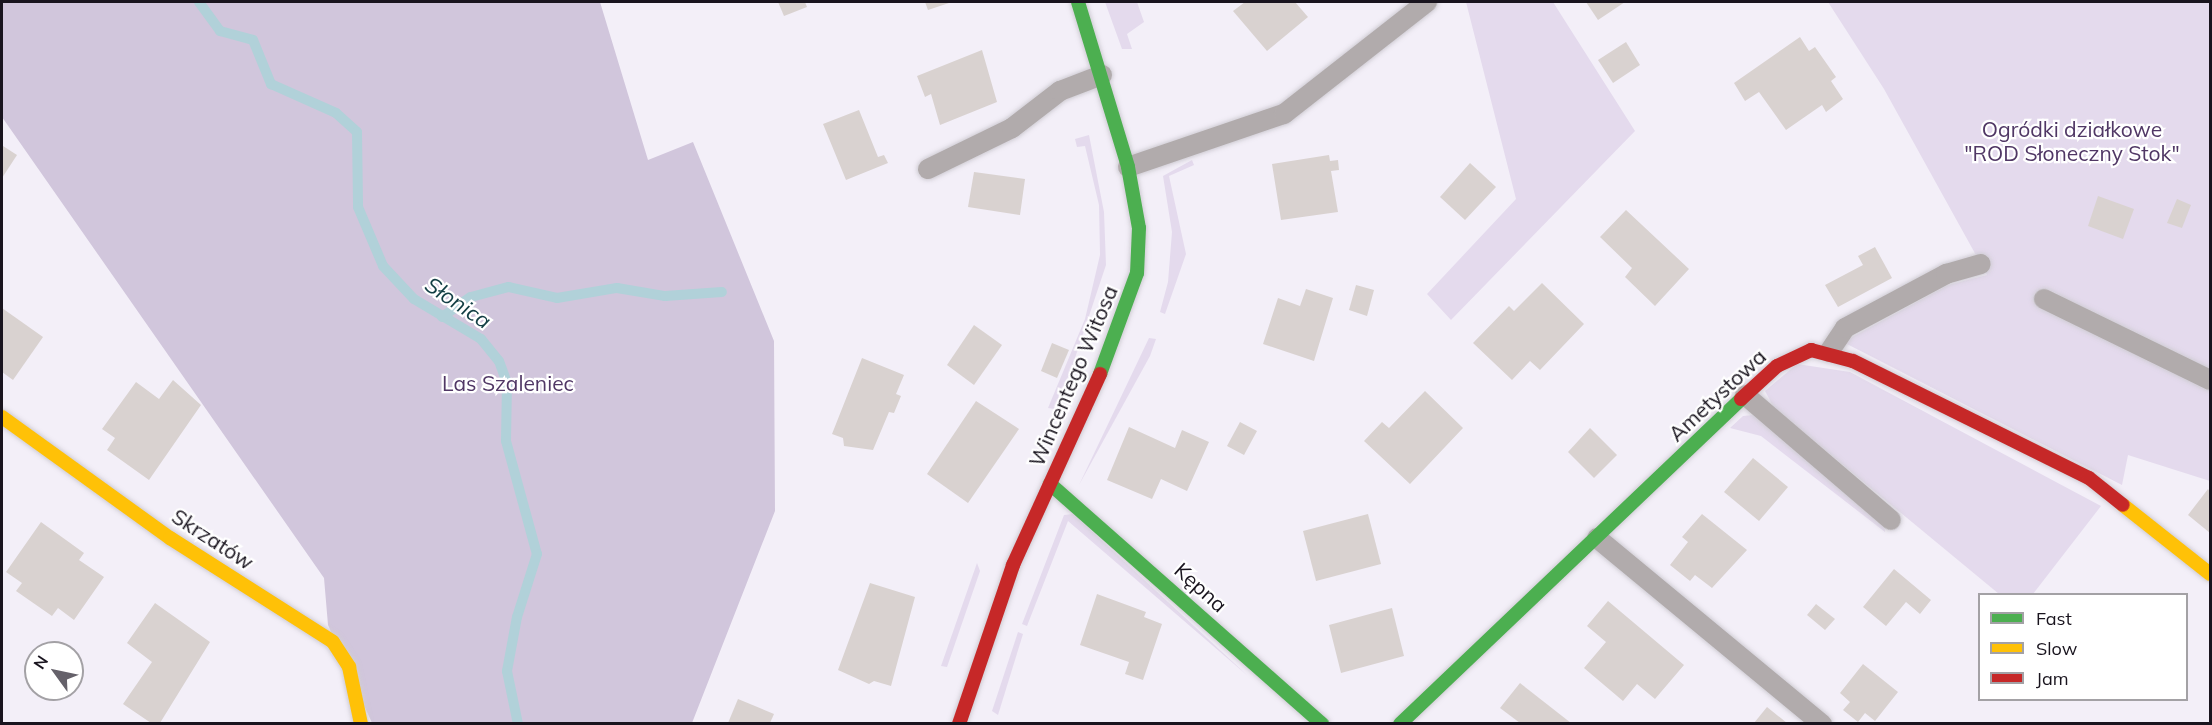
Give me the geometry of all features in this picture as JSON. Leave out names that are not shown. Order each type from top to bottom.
[{"type":"street","name":"Wincentego Witosa","points":[[959,723],[995,610],[1118,335],[1134,290],[1139,238],[1128,167],[1078,2]]},
{"type":"street","name":"Ametystowa","points":[[1400,723],[1745,395],[1795,354],[1811,350],[1829,352],[2089,478],[2211,574]]},
{"type":"street","name":"Skrzatów","points":[[2,417],[170,538],[333,642],[349,667],[361,723]]},
{"type":"street","name":"Kępna","points":[[1050,484],[1067,495],[1323,723]]},
{"type":"lane","points":[[1128,167],[1284,114],[1427,2]]},
{"type":"lane","points":[[928,169],[1012,128],[1060,91],[1102,75]]},
{"type":"lane","points":[[1829,352],[1845,327],[1946,274],[1981,264]]},
{"type":"lane","points":[[2044,299],[2211,380]]},
{"type":"lane","points":[[1745,395],[1891,520]]},
{"type":"lane","points":[[1597,538],[1822,723]]},
{"type":"green space","name":"Las Szaleniec","points":[[2,2],[600,2],[648,160],[693,142],[774,341],[775,511],[692,723],[372,723],[328,625],[324,578],[2,117]]},
{"type":"green space","points":[[1105,2],[1137,2],[1144,22],[1127,34],[1132,49],[1122,49]]},
{"type":"green space","points":[[1466,2],[1553,2],[1635,131],[1451,320],[1427,294],[1516,199]]},
{"type":"green space","name":"Ogródki działkowe \"ROD Słoneczny Stok\"","points":[[1828,2],[2210,2],[2210,481],[2128,455],[2122,485],[1843,342],[1948,285],[1987,275],[1884,89]]},
{"type":"green space","points":[[1089,135],[1104,212],[1106,265],[1071,370],[1054,409],[1048,408],[1085,319],[1100,255],[1099,205],[1085,146],[1077,147],[1075,139]]},
{"type":"green space","points":[[1192,160],[1194,165],[1169,176],[1186,254],[1165,314],[1160,312],[1168,282],[1172,232],[1163,176]]},
{"type":"green space","points":[[1149,338],[1156,339],[1150,356],[1079,485]]},
{"type":"green space","points":[[1797,364],[1850,372],[2101,506],[2034,593],[1998,593],[1774,408],[1765,391]]},
{"type":"green space","points":[[1753,415],[1884,521],[1885,532],[1761,436],[1730,428],[1743,416]]},
{"type":"green space","points":[[1073,514],[1248,676],[1068,521],[1027,626],[1022,624],[1064,515]]},
{"type":"green space","points":[[977,563],[980,571],[947,667],[941,666]]},
{"type":"green space","points":[[1018,632],[1023,634],[998,715],[992,711]]},
{"type":"building","points":[[778,2],[805,2],[807,7],[784,16]]},
{"type":"building","points":[[925,2],[952,2],[928,10]]},
{"type":"building","points":[[1245,2],[1295,2],[1308,17],[1267,51],[1233,11]]},
{"type":"building","points":[[1586,2],[1625,2],[1598,20]]},
{"type":"building","points":[[1800,37],[1809,51],[1815,47],[1836,77],[1831,81],[1843,99],[1826,112],[1822,105],[1786,130],[1759,92],[1745,101],[1734,83]]},
{"type":"building","points":[[1626,42],[1640,65],[1613,83],[1598,60]]},
{"type":"building","points":[[982,50],[997,102],[940,125],[931,94],[925,97],[917,76]]},
{"type":"building","points":[[859,110],[878,157],[884,155],[888,163],[846,180],[823,124]]},
{"type":"building","points":[[3,146],[17,155],[2,178],[2,148]]},
{"type":"building","points":[[1329,155],[1330,161],[1338,160],[1339,170],[1331,171],[1338,212],[1281,220],[1272,164]]},
{"type":"building","points":[[1470,163],[1496,187],[1465,220],[1440,197]]},
{"type":"building","points":[[974,172],[1025,179],[1020,215],[968,207]]},
{"type":"building","points":[[2098,196],[2134,209],[2123,239],[2088,226]]},
{"type":"building","points":[[2177,199],[2191,205],[2182,228],[2167,223]]},
{"type":"building","points":[[1626,210],[1689,269],[1655,306],[1625,277],[1632,268],[1600,237]]},
{"type":"building","points":[[1875,247],[1892,278],[1838,307],[1825,285],[1863,265],[1858,256]]},
{"type":"building","points":[[1542,283],[1584,324],[1540,370],[1530,361],[1512,380],[1473,343],[1509,306],[1514,311]]},
{"type":"building","points":[[1356,285],[1374,290],[1367,316],[1349,310]]},
{"type":"building","points":[[1306,289],[1333,298],[1314,361],[1263,344],[1278,298],[1300,306]]},
{"type":"building","points":[[2,308],[43,337],[13,380],[2,372]]},
{"type":"building","points":[[974,325],[1002,345],[974,385],[947,365]]},
{"type":"building","points":[[1052,343],[1069,350],[1057,378],[1041,371]]},
{"type":"building","points":[[862,358],[904,375],[896,394],[901,396],[894,413],[889,412],[873,450],[844,446],[843,438],[832,434]]},
{"type":"building","points":[[173,380],[201,405],[149,480],[107,450],[115,438],[102,429],[136,382],[159,399]]},
{"type":"building","points":[[1425,391],[1463,428],[1410,484],[1364,441],[1382,422],[1389,428]]},
{"type":"building","points":[[976,401],[1019,429],[968,503],[927,474]]},
{"type":"building","points":[[1240,422],[1257,431],[1244,455],[1227,446]]},
{"type":"building","points":[[1129,427],[1175,448],[1182,430],[1209,442],[1187,491],[1161,479],[1152,499],[1107,480]]},
{"type":"building","points":[[1590,428],[1617,455],[1594,478],[1568,452]]},
{"type":"building","points":[[1753,458],[1788,487],[1759,521],[1724,492]]},
{"type":"building","points":[[2208,489],[2210,492],[2210,533],[2188,515]]},
{"type":"building","points":[[1368,514],[1381,564],[1316,581],[1303,531]]},
{"type":"building","points":[[1702,514],[1747,550],[1712,588],[1695,575],[1690,581],[1670,565],[1688,542],[1682,537]]},
{"type":"building","points":[[41,522],[84,553],[79,560],[104,577],[74,620],[58,608],[52,616],[16,591],[22,583],[6,572]]},
{"type":"building","points":[[1894,569],[1931,600],[1920,614],[1906,602],[1886,626],[1863,607]]},
{"type":"building","points":[[870,583],[915,597],[891,686],[874,681],[869,684],[838,670]]},
{"type":"building","points":[[1097,594],[1146,612],[1144,617],[1162,624],[1143,680],[1125,674],[1129,662],[1080,645]]},
{"type":"building","points":[[1608,601],[1684,665],[1655,699],[1637,684],[1623,701],[1584,668],[1606,642],[1587,626]]},
{"type":"building","points":[[155,603],[210,642],[160,723],[151,723],[123,704],[152,662],[127,643]]},
{"type":"building","points":[[1816,604],[1835,619],[1825,630],[1807,615]]},
{"type":"building","points":[[1392,608],[1404,656],[1341,673],[1329,625]]},
{"type":"building","points":[[1863,664],[1898,692],[1875,721],[1865,713],[1858,722],[1843,710],[1850,702],[1840,693]]},
{"type":"building","points":[[1520,683],[1571,723],[1520,723],[1500,708]]},
{"type":"building","points":[[738,699],[774,714],[770,723],[728,723]]},
{"type":"building","points":[[1767,707],[1787,723],[1754,723]]},
{"type":"waterway","name":"Słonica","points":[[199,2],[220,31],[253,40],[271,84],[336,113],[357,132],[358,207],[383,266],[414,299],[481,339],[499,361],[507,383],[506,441],[537,554],[517,617],[507,671],[518,724]]},
{"type":"waterway","points":[[442,317],[471,297],[509,287],[557,298],[617,288],[665,296],[722,292]]},
{"type":"traffic: fast","points":[[1078,2],[1128,167],[1139,228],[1137,273],[1100,374]]},
{"type":"traffic: fast","points":[[1400,724],[1741,399]]},
{"type":"traffic: fast","points":[[1050,484],[1322,724]]},
{"type":"traffic: slow","points":[[2,417],[170,538],[333,642],[349,667],[361,724]]},
{"type":"traffic: slow","points":[[2123,505],[2210,574]]},
{"type":"traffic: jam","points":[[1741,399],[1777,366],[1811,350],[1853,361],[2089,478],[2123,505]]},
{"type":"traffic: jam","points":[[959,724],[1013,565],[1100,374]]}]
